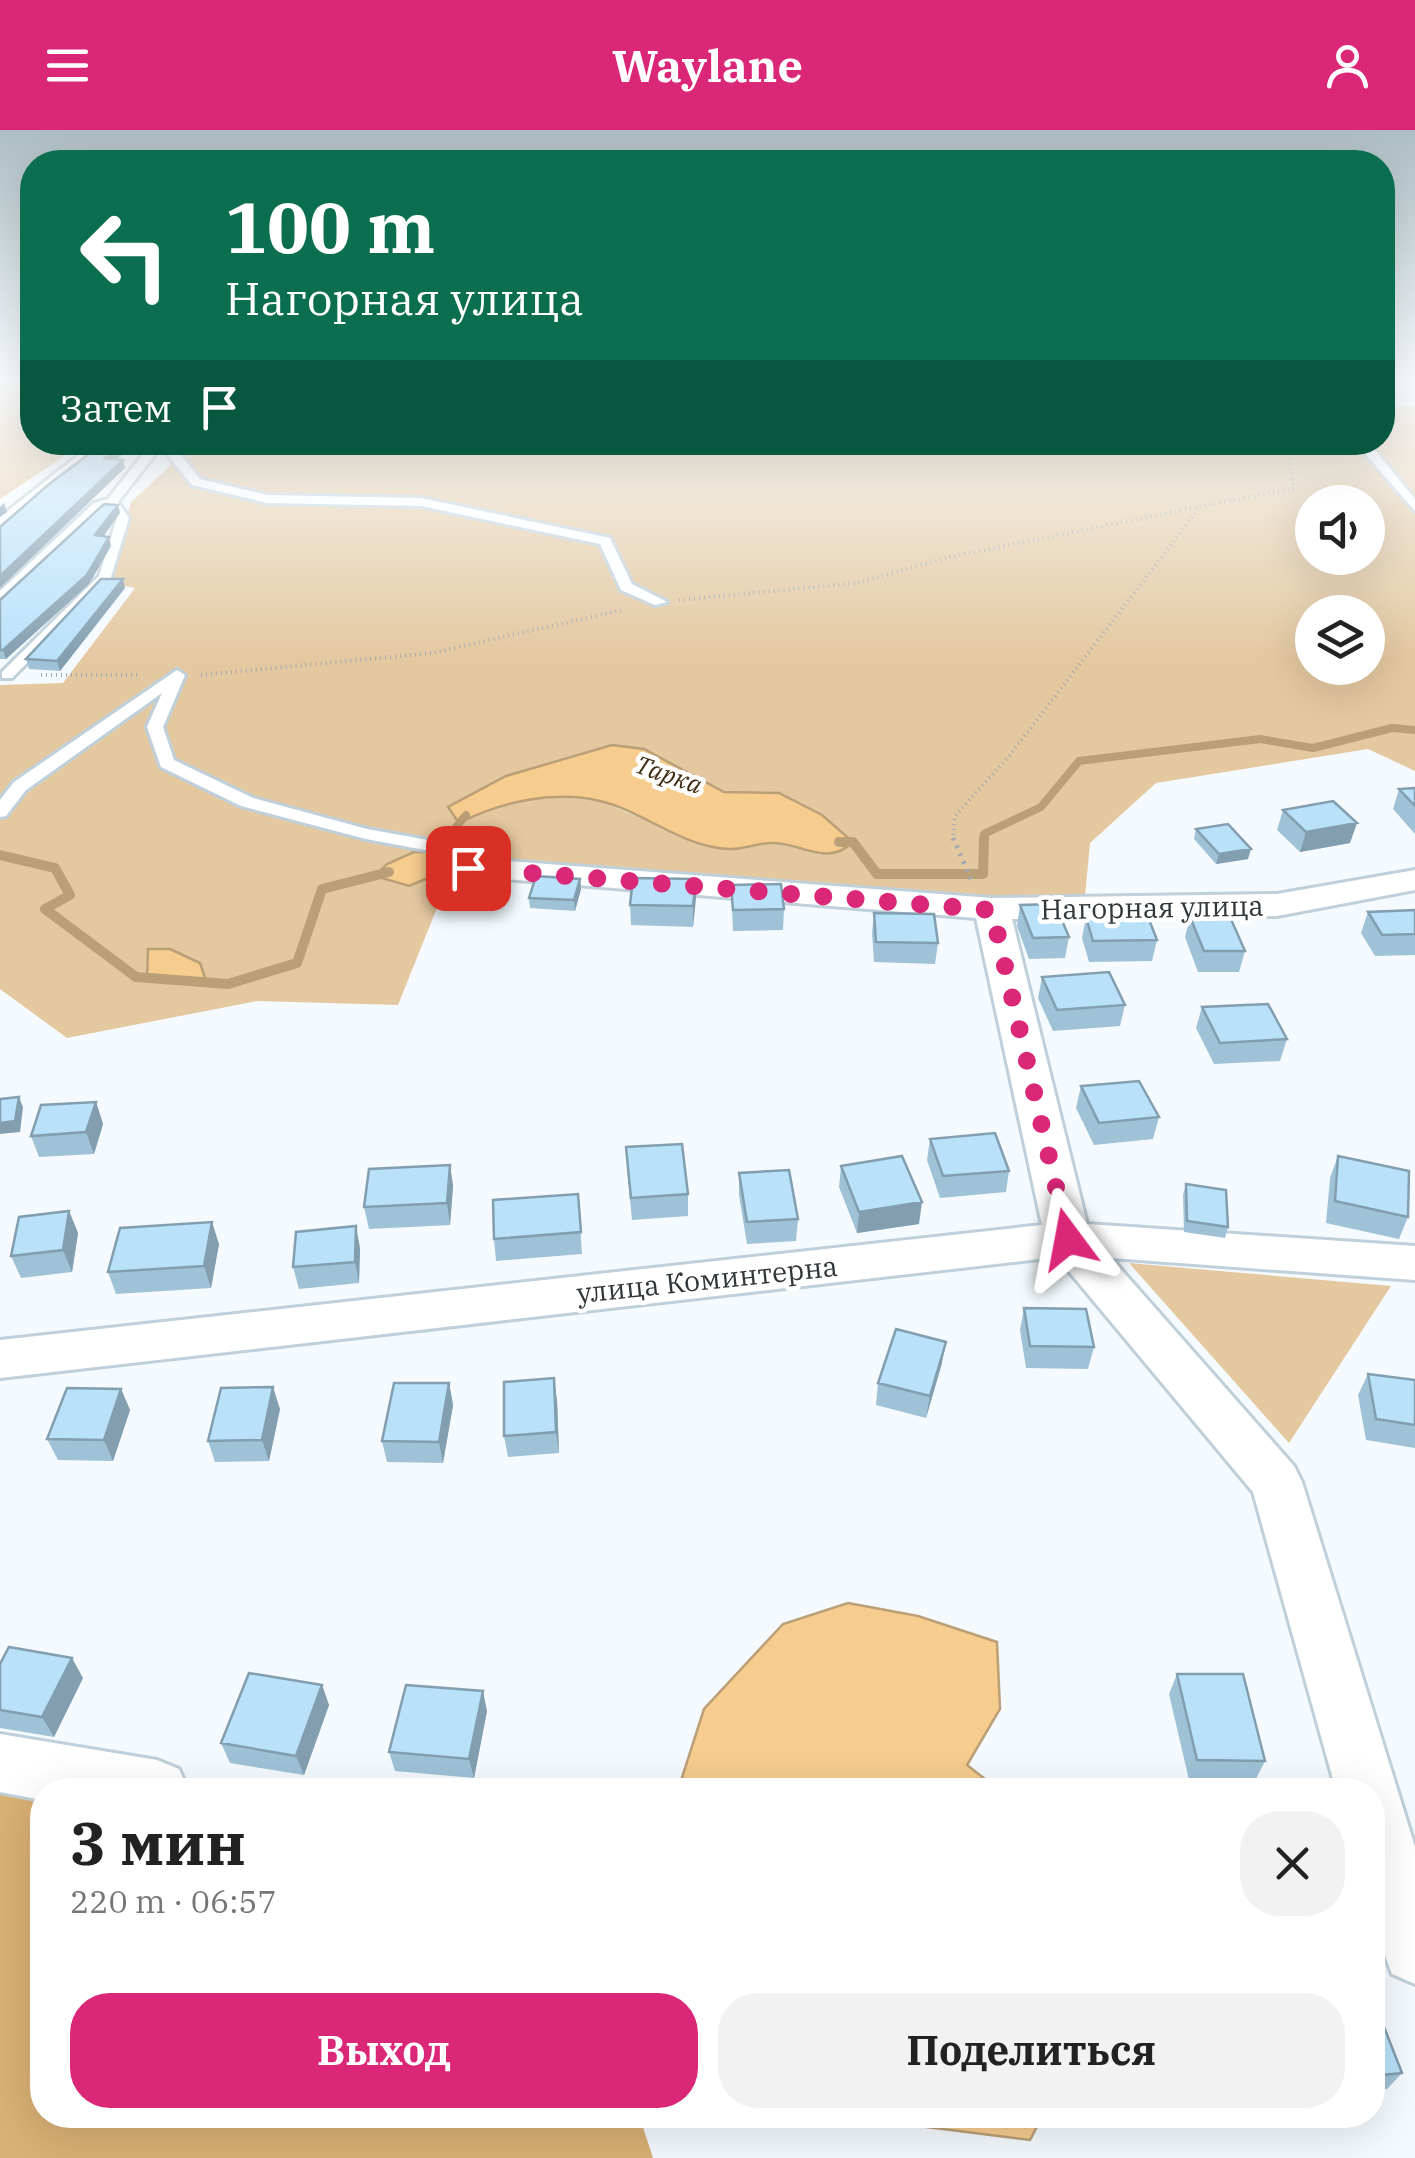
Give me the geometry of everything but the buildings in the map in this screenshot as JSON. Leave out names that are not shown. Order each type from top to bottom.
[{"type":"street","name":"Нагорная улица","points":[[467,860],[992,910],[1277,905],[1415,880]]},
{"type":"street","points":[[992,910],[1068,1239],[1276,1482],[1363,1778]]},
{"type":"street","name":"улица Коминтерна","points":[[0,1359],[1068,1239],[1415,1263]]},
{"type":"street","points":[[0,1763],[87,1778]]},
{"type":"street","points":[[1385,1851],[1415,1951]]},
{"type":"lane","points":[[0,523],[65,472]]},
{"type":"lane","points":[[0,598],[98,506],[112,502],[137,472]]},
{"type":"lane","points":[[187,472],[196,482],[267,499],[421,502],[606,541],[626,588],[660,602]]},
{"type":"lane","points":[[1386,472],[1415,507]]},
{"type":"lane","points":[[7,675],[105,577],[123,518],[112,502]]},
{"type":"lane","points":[[0,812],[20,786],[177,675],[155,727],[167,764],[247,802],[366,834],[422,844],[467,860]]},
{"type":"path","points":[[962,863],[953,839],[955,816],[1010,755],[1201,506]]},
{"type":"shaded area","points":[[0,472],[41,472],[0,499]]},
{"type":"shaded area","points":[[164,472],[1415,472],[1415,771],[1368,749],[1156,783],[1090,843],[1085,896],[992,898],[457,858],[398,1005],[257,1001],[67,1038],[0,989],[0,685],[63,683],[135,588],[109,583],[131,502]],"holes":[[[613,745],[644,749],[724,792],[779,793],[822,815],[834,827],[822,855],[774,843],[728,849],[704,844],[600,801],[560,797],[448,807],[506,776]]]},
{"type":"shaded area","points":[[1129,1263],[1391,1286],[1289,1443]]},
{"type":"shaded area","points":[[0,1775],[30,1784],[30,2128],[643,2128],[653,2158],[0,2158]]},
{"type":"water","points":[[612,745],[644,749],[724,792],[779,793],[822,815],[853,842],[824,854],[774,843],[735,849],[712,847],[616,806],[582,798],[527,800],[459,823],[448,807],[506,776]]},
{"type":"water","points":[[414,852],[435,852],[440,873],[409,886],[375,876],[387,864]]},
{"type":"water","points":[[148,949],[170,949],[200,963],[207,983],[147,978]]},
{"type":"water","points":[[848,1603],[918,1616],[997,1642],[1000,1709],[967,1765],[984,1778],[682,1778],[704,1709],[783,1624]]},
{"type":"water","points":[[935,2128],[1036,2128],[1030,2140]]},
{"type":"waterway","name":"Тарка","points":[[984,838],[984,834],[1041,807],[1079,761],[1260,739],[1313,748],[1392,728],[1415,730]]},
{"type":"waterway","name":"Тарка","points":[[445,840],[466,815]]},
{"type":"waterway","name":"Тарка","points":[[433,855],[447,838]]},
{"type":"waterway","name":"Тарка","points":[[839,842],[853,842],[877,874],[983,874],[984,838]]},
{"type":"waterway","name":"Тарка","points":[[0,855],[55,868],[70,895],[45,909],[136,977],[228,984],[297,963],[322,889],[389,872]]},
{"type":"route","points":[[468,868],[992,910],[1068,1239]]}]
